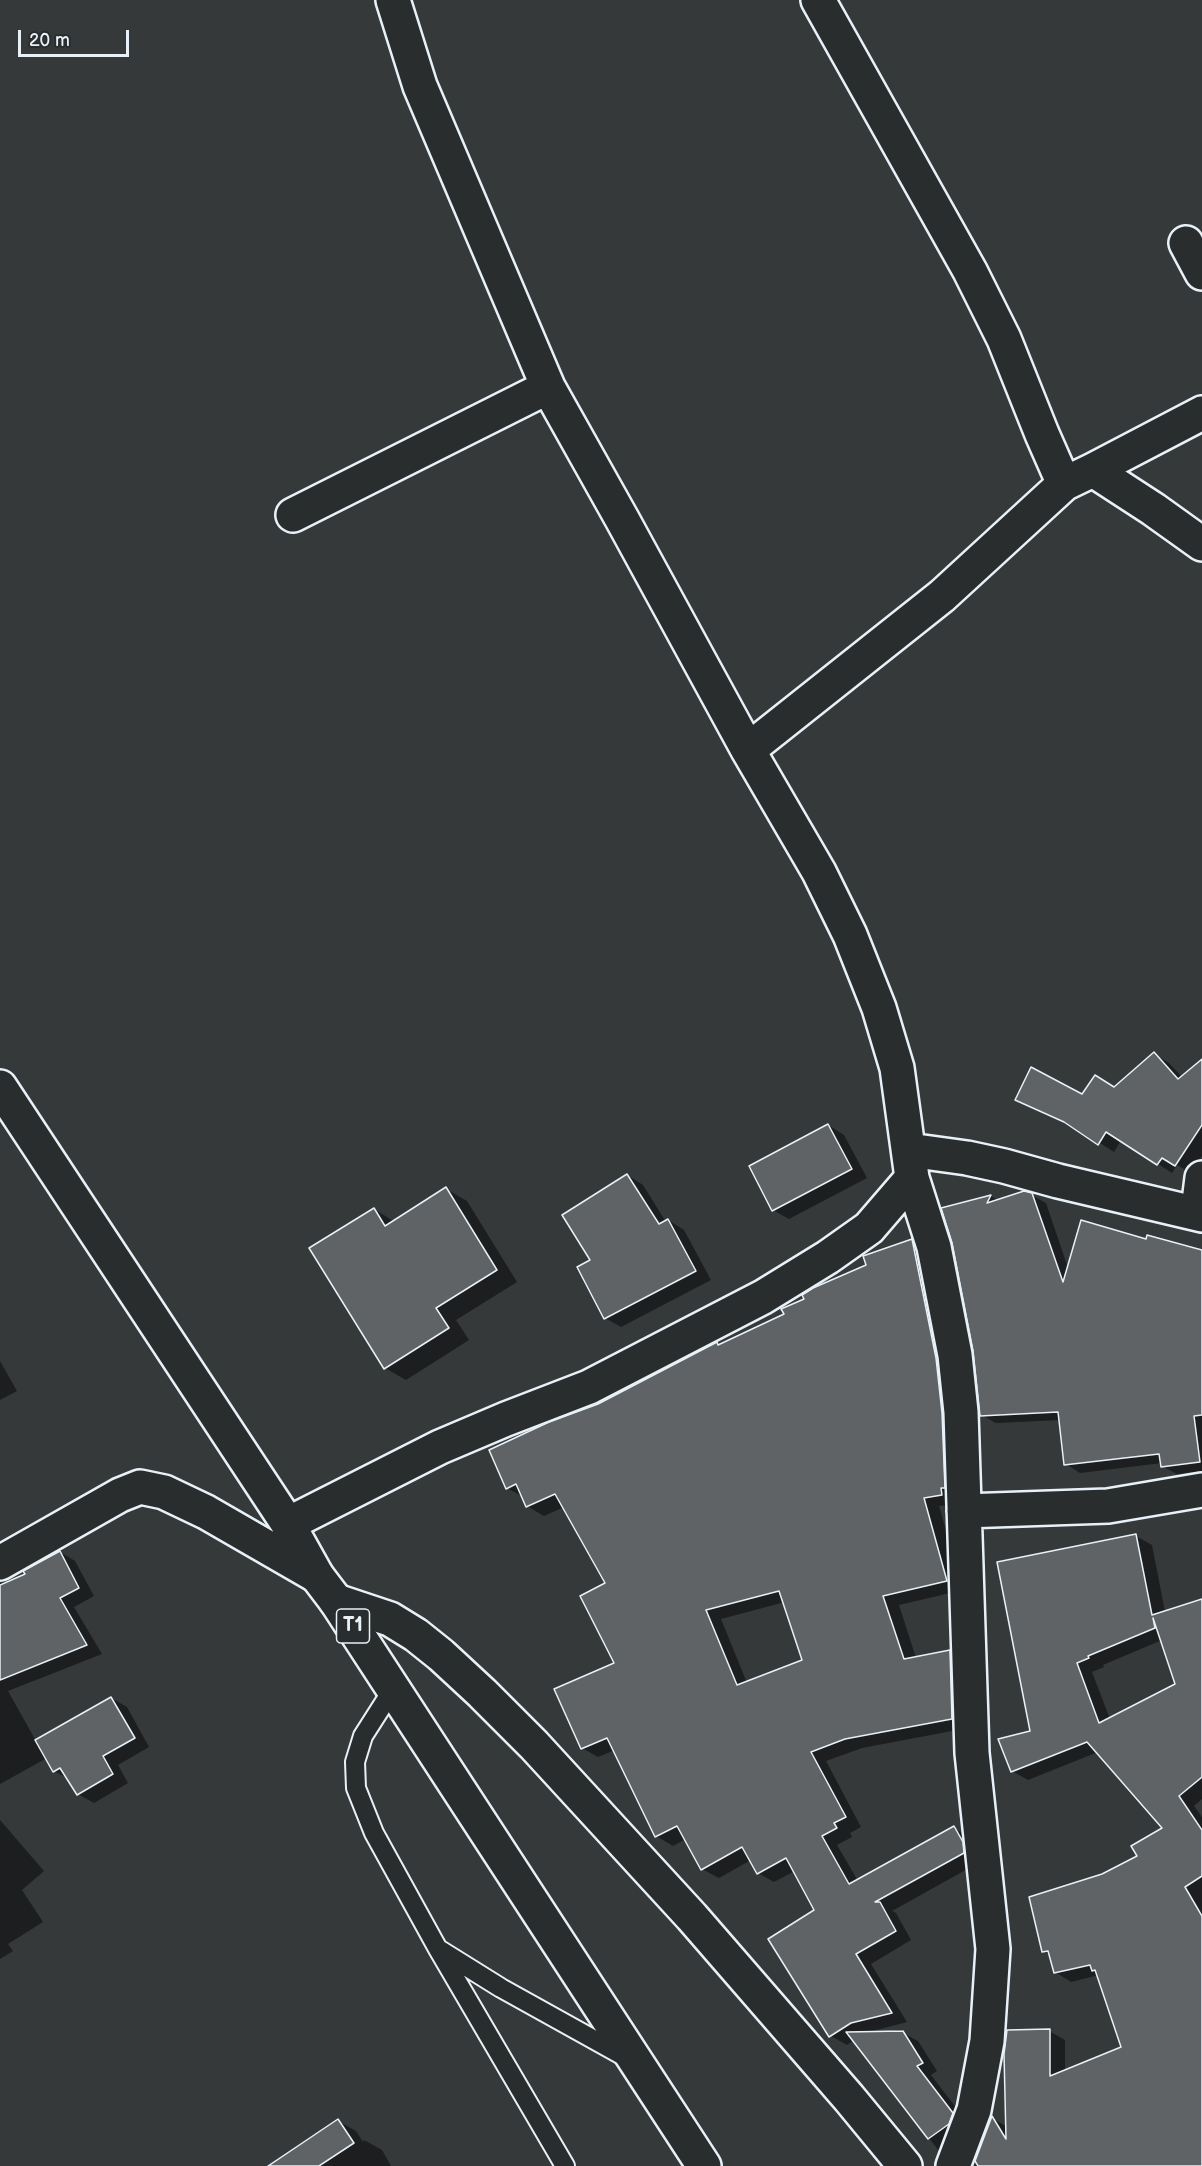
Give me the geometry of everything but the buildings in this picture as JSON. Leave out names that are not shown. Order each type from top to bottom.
[{"type":"main road","points":[[393,0],[420,86],[548,387],[748,750],[819,872],[850,935],[879,1008],[897,1068],[910,1164],[934,1246],[962,1412],[972,1753],[993,1949],[987,2041],[974,2110],[953,2166]]},
{"type":"main road","points":[[818,0],[970,271],[1004,339],[1042,434],[1078,477],[1153,508],[1202,544]]},
{"type":"main road","points":[[1186,243],[1202,273]]},
{"type":"main road","points":[[293,515],[548,387]]},
{"type":"main road","points":[[748,750],[942,596],[1078,477],[1202,413]]},
{"type":"main road","name":"T1","points":[[0,1087],[288,1524],[326,1588],[704,2166]]},
{"type":"main road","points":[[910,1164],[967,1158],[1202,1215]]},
{"type":"main road","points":[[288,1524],[440,1447],[589,1387],[763,1297],[828,1257],[869,1228],[910,1164]]},
{"type":"main road","points":[[1202,1178],[1200,1194],[1202,1202]]},
{"type":"main road","points":[[0,1563],[120,1495],[140,1487],[164,1492],[206,1512],[326,1588],[390,1619],[416,1635],[482,1693],[534,1745],[692,1917],[905,2166]]},
{"type":"main road","points":[[964,1511],[1108,1506],[1202,1490]]},
{"type":"lane","points":[[393,1689],[363,1736],[355,1762],[356,1788],[374,1833],[438,1949],[565,2166]]},
{"type":"lane","points":[[438,1949],[501,1988],[636,2063]]}]
